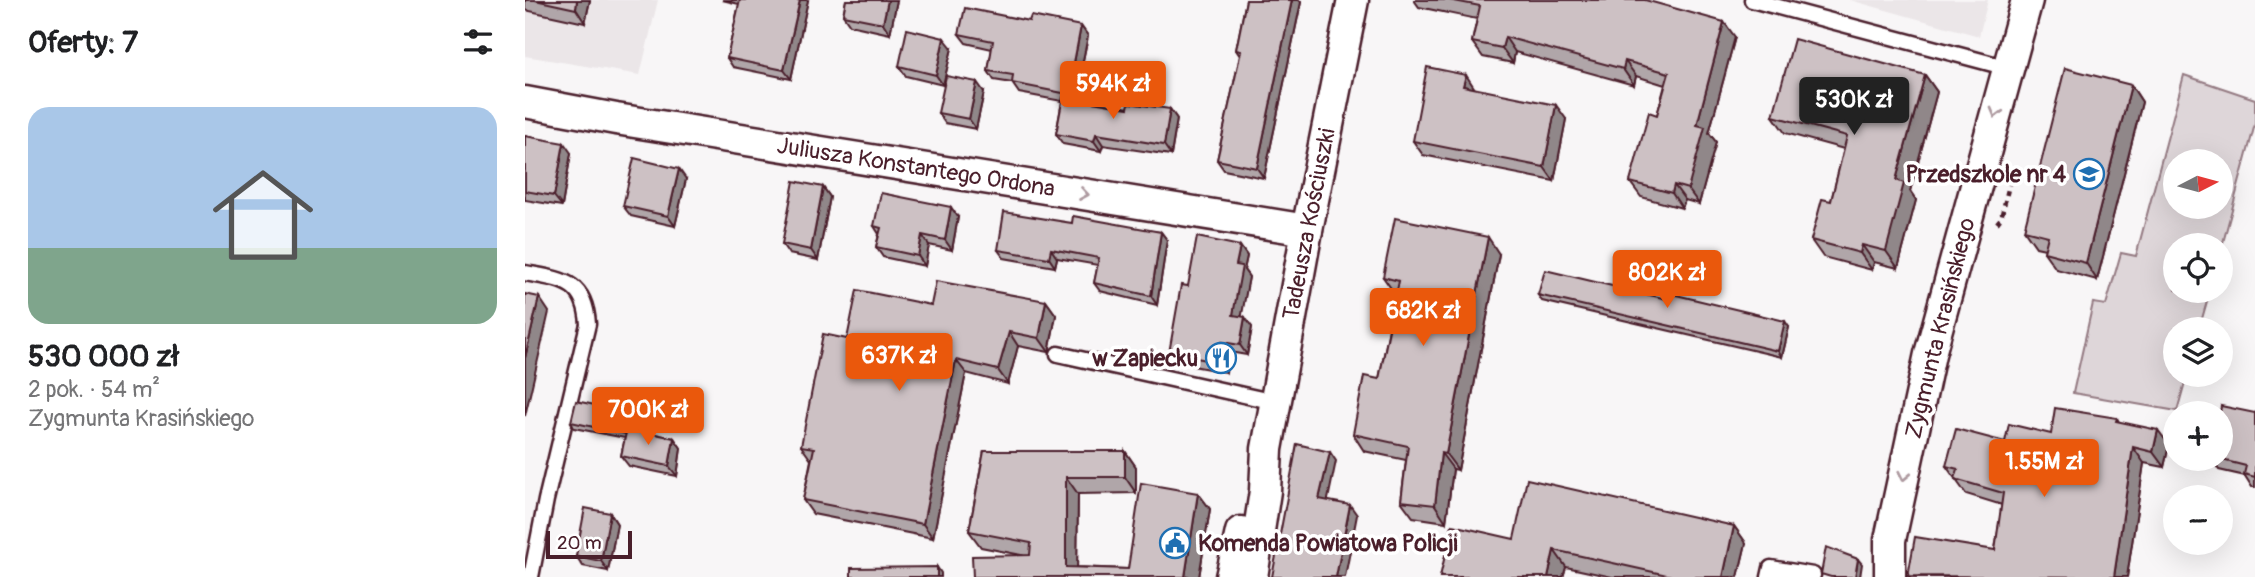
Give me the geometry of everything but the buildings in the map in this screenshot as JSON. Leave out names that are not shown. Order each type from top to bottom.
[{"type":"street","name":"Tadeusza Kościuszki","points":[[1252,577],[1275,402],[1353,0]]},
{"type":"street","name":"Zygmunta Krasińskiego","points":[[1890,577],[1890,541],[1930,354],[2027,0]]},
{"type":"street","name":"Juliusza Konstantego Ordona","points":[[525,102],[1307,230]]},
{"type":"street","name":"Tadeusza Kościuszki","points":[[1231,577],[1252,482],[1267,449]]},
{"type":"lane","points":[[1752,0],[2008,68]]},
{"type":"lane","points":[[525,272],[559,280],[578,290],[587,305],[588,324],[546,500],[531,577]]},
{"type":"lane","points":[[1058,354],[1275,402]]},
{"type":"lane","points":[[1769,577],[1771,568],[1813,575]]},
{"type":"shaded area","points":[[525,0],[658,0],[640,75],[525,56]]},
{"type":"shaded area","points":[[1850,0],[1988,0],[1979,36]]},
{"type":"shaded area","points":[[2184,75],[2255,99],[2255,124],[2233,206],[2233,149],[2164,149]]},
{"type":"shaded area","points":[[2163,154],[2163,219],[2229,219],[2226,233],[2163,233],[2163,303],[2207,303],[2202,317],[2163,317],[2163,387],[2184,387],[2180,401],[2163,401],[2163,409],[2073,393],[2093,303],[2106,305],[2121,253],[2136,256]]},
{"type":"place","name":"Przedszkole nr 4","points":[[2089,174]]},
{"type":"place","name":"w Zapiecku","points":[[1221,358]]},
{"type":"place","name":"Komenda Powiatowa Policji","points":[[1175,543]]}]
